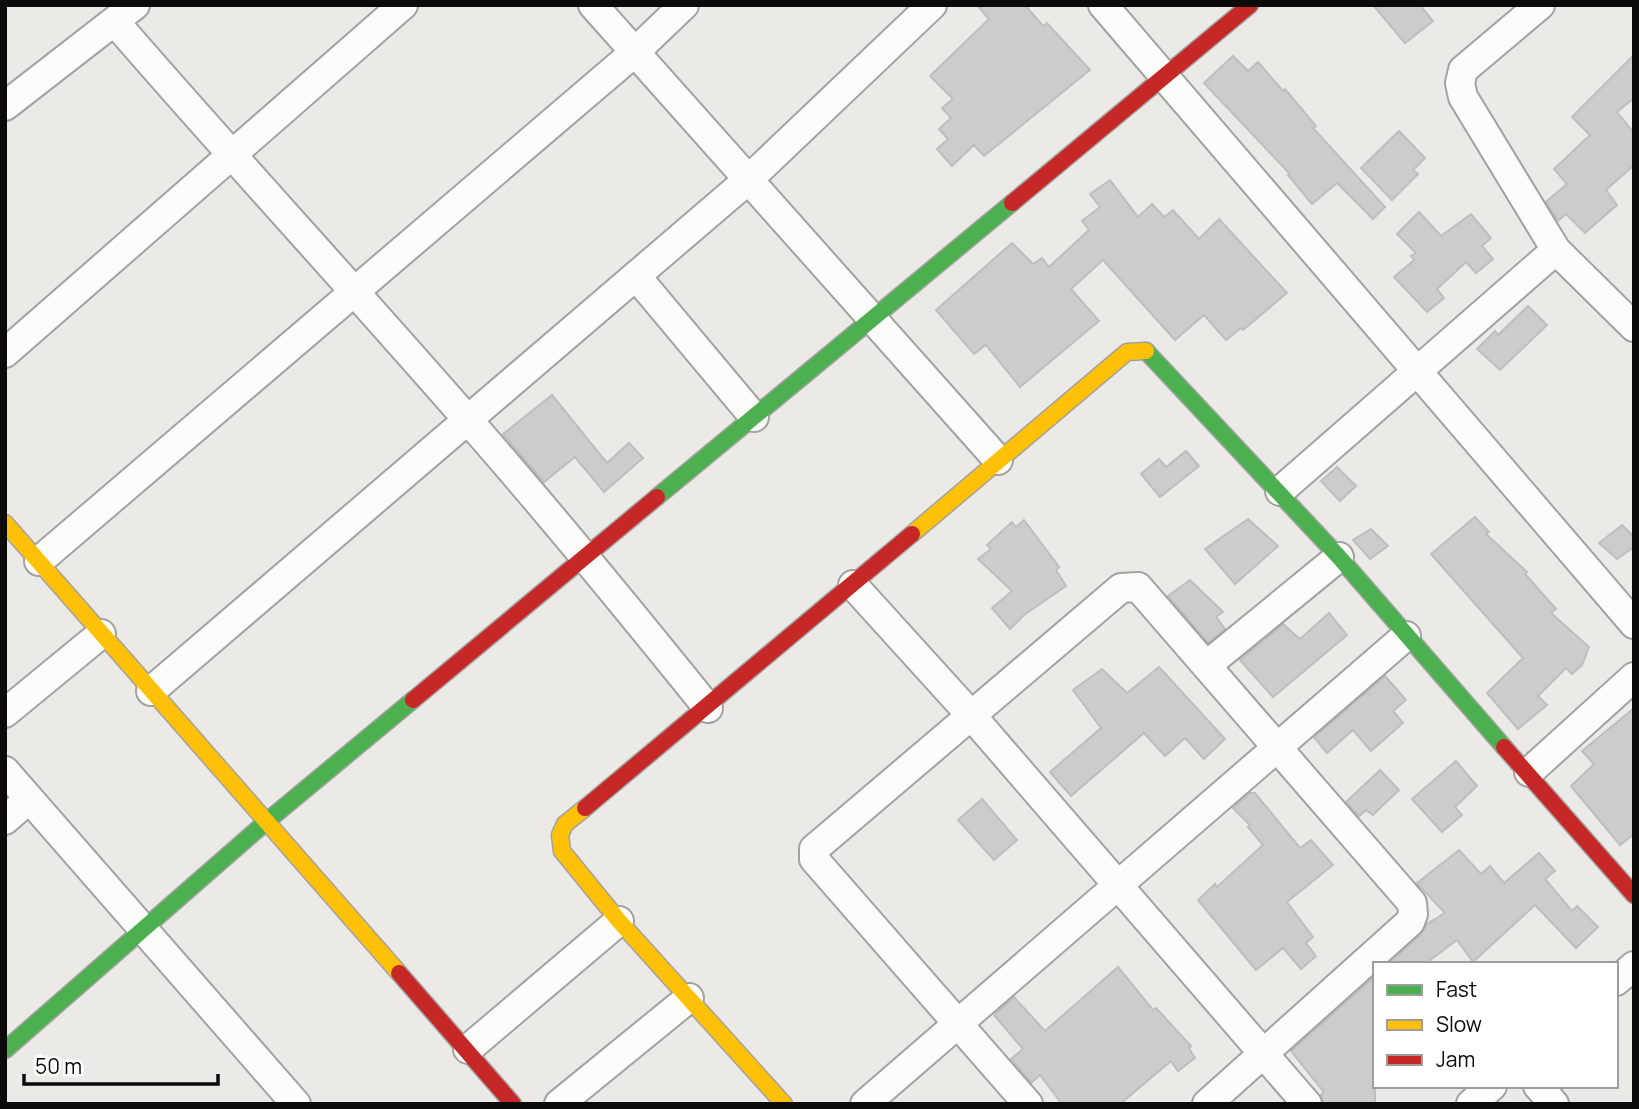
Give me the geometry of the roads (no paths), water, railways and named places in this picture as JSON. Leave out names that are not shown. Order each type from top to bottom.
[{"type":"street","points":[[5,353],[403,5]]},
{"type":"street","points":[[593,5],[998,460]]},
{"type":"street","points":[[38,561],[635,52],[684,5]]},
{"type":"street","points":[[151,691],[749,179],[932,5]]},
{"type":"street","points":[[1104,5],[1414,371],[1634,624]]},
{"type":"street","points":[[5,1050],[266,822],[1250,5]]},
{"type":"street","points":[[1540,5],[1463,70],[1460,83],[1463,97],[1556,250],[1634,327]]},
{"type":"street","points":[[5,106],[125,14],[230,156],[468,420],[587,558],[708,708]]},
{"type":"street","points":[[1280,491],[1414,371],[1556,250]]},
{"type":"street","points":[[636,276],[754,417]]},
{"type":"street","points":[[784,1104],[619,921],[562,851],[561,835],[565,824],[708,708],[1127,352],[1138,349],[1149,351],[1280,491],[1634,895]]},
{"type":"street","points":[[5,523],[468,1049],[513,1104]]},
{"type":"street","points":[[1207,665],[1339,556]]},
{"type":"street","points":[[852,585],[970,714],[1307,1104]]},
{"type":"street","points":[[1028,1104],[813,854],[814,849],[1121,588],[1138,587],[1412,903],[1413,914],[1410,922],[1266,1054],[1207,1104]]},
{"type":"street","points":[[5,713],[101,634]]},
{"type":"street","points":[[865,1104],[1406,636]]},
{"type":"street","points":[[1529,772],[1634,677]]},
{"type":"street","points":[[5,771],[296,1104]]},
{"type":"street","points":[[5,820],[29,799]]},
{"type":"street","points":[[468,1049],[619,921]]},
{"type":"street","points":[[1618,979],[1634,966]]},
{"type":"street","points":[[559,1104],[689,998]]},
{"type":"street","points":[[1471,1104],[1490,1088]]},
{"type":"street","points":[[1540,1088],[1554,1104]]}]
